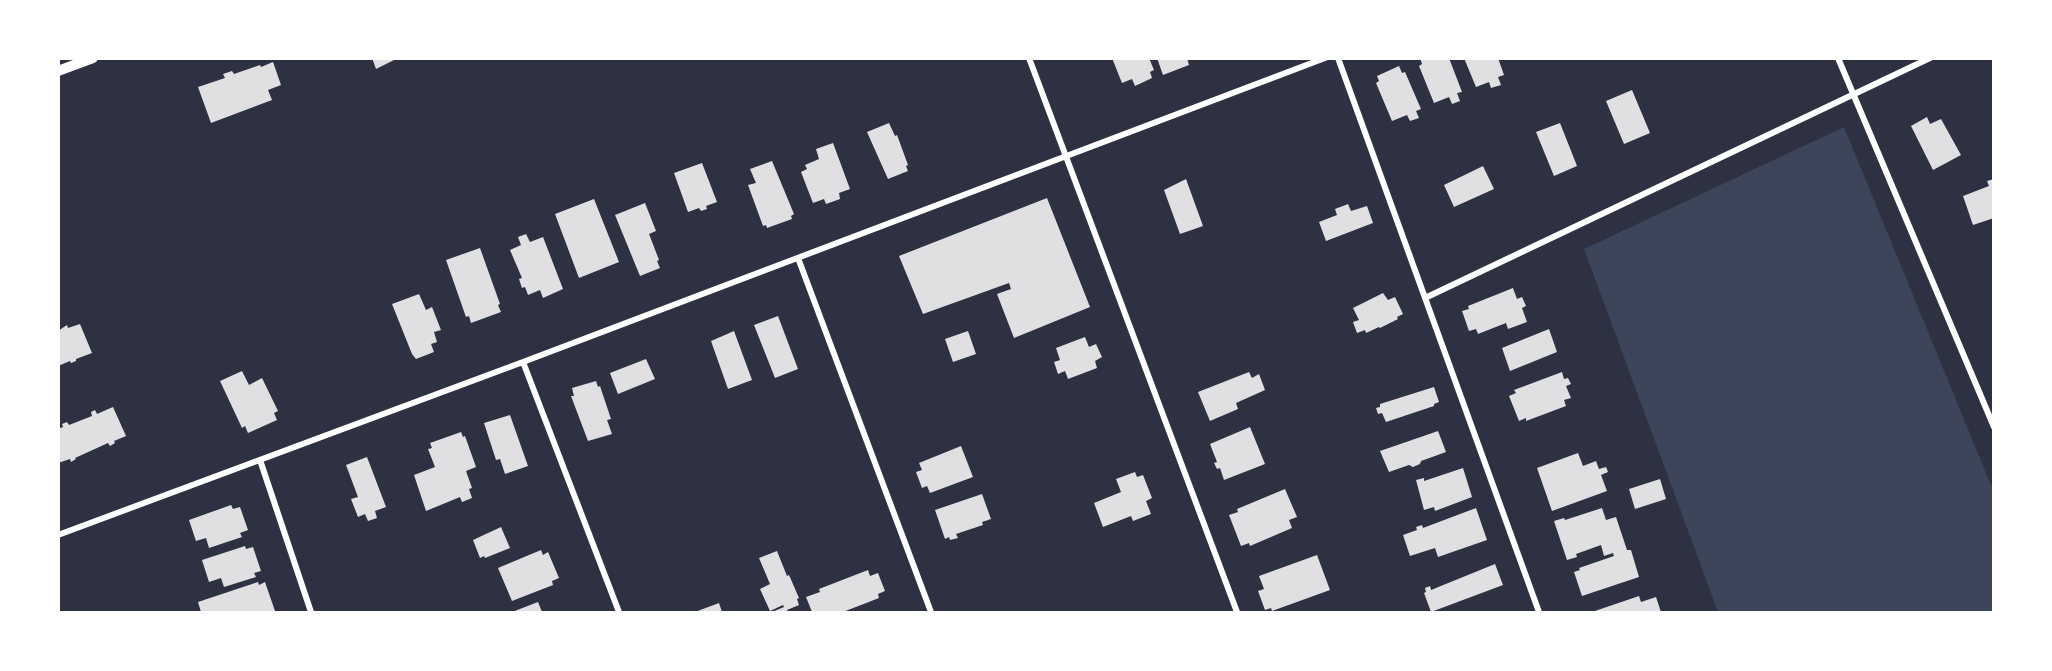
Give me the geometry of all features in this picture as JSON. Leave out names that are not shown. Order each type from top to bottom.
[{"type":"street","points":[[58,71],[93,58]]},
{"type":"street","points":[[1029,58],[1237,612]]},
{"type":"street","points":[[58,535],[523,362],[1325,58]]},
{"type":"street","points":[[1338,58],[1539,612]]},
{"type":"street","points":[[1838,58],[1994,427]]},
{"type":"street","points":[[1425,298],[1930,58]]},
{"type":"street","points":[[798,258],[931,612]]},
{"type":"street","points":[[523,362],[619,612]]},
{"type":"street","points":[[260,460],[311,612]]},
{"type":"shaded area","points":[[1844,127],[1993,490],[1993,612],[1718,612],[1584,249]]},
{"type":"building","points":[[372,58],[396,58],[396,59],[376,69]]},
{"type":"building","points":[[1112,58],[1149,58],[1154,70],[1150,72],[1152,78],[1135,86],[1132,79],[1122,83]]},
{"type":"building","points":[[1157,58],[1187,58],[1189,65],[1163,75]]},
{"type":"building","points":[[1420,58],[1449,58],[1462,92],[1457,93],[1460,101],[1452,104],[1449,97],[1434,103],[1419,66],[1422,64]]},
{"type":"building","points":[[1464,58],[1498,58],[1504,75],[1498,77],[1501,85],[1491,88],[1489,82],[1476,87]]},
{"type":"building","points":[[273,62],[281,85],[268,90],[272,100],[211,123],[198,87],[225,78],[223,74],[232,71],[234,74]]},
{"type":"building","points":[[1399,66],[1402,73],[1405,72],[1421,109],[1416,111],[1419,118],[1410,121],[1407,115],[1392,121],[1376,83],[1379,81],[1377,76]]},
{"type":"building","points":[[1632,90],[1650,133],[1624,144],[1606,101]]},
{"type":"building","points":[[1927,117],[1930,124],[1941,119],[1961,155],[1933,170],[1911,126]]},
{"type":"building","points":[[889,123],[895,136],[897,135],[908,171],[888,179],[867,132]]},
{"type":"building","points":[[1560,123],[1577,166],[1554,176],[1536,132]]},
{"type":"building","points":[[833,143],[850,189],[839,193],[840,199],[826,204],[824,199],[813,203],[801,172],[807,169],[805,165],[819,159],[816,149]]},
{"type":"building","points":[[772,161],[794,214],[791,216],[792,219],[767,228],[766,225],[763,226],[748,185],[756,183],[750,169]]},
{"type":"building","points":[[702,163],[717,202],[706,206],[707,209],[701,211],[699,208],[688,212],[674,173]]},
{"type":"building","points":[[1483,166],[1494,189],[1454,207],[1444,185]]},
{"type":"building","points":[[1186,179],[1203,226],[1180,234],[1164,190]]},
{"type":"building","points":[[1994,179],[1994,218],[1973,225],[1963,196],[1989,186],[1987,181]]},
{"type":"building","points":[[1047,198],[1090,307],[1014,338],[997,294],[1011,289],[1009,283],[923,314],[899,256]]},
{"type":"building","points":[[594,199],[619,262],[579,278],[555,214]]},
{"type":"building","points":[[645,203],[656,231],[649,234],[660,268],[640,276],[615,215]]},
{"type":"building","points":[[1348,204],[1351,211],[1367,206],[1373,223],[1326,241],[1319,222],[1337,215],[1335,209]]},
{"type":"building","points":[[526,234],[530,242],[543,237],[563,289],[543,298],[540,290],[528,295],[525,287],[522,288],[519,279],[522,278],[510,250],[521,245],[518,237]]},
{"type":"building","points":[[480,248],[501,312],[471,323],[469,316],[466,317],[446,260]]},
{"type":"building","points":[[1513,288],[1517,299],[1522,297],[1526,306],[1522,308],[1527,322],[1508,329],[1506,323],[1478,334],[1476,329],[1469,331],[1462,311],[1469,309],[1468,306]]},
{"type":"building","points":[[1383,293],[1388,300],[1395,297],[1403,314],[1380,328],[1366,333],[1365,330],[1357,333],[1353,322],[1359,320],[1353,308]]},
{"type":"building","points":[[419,294],[426,310],[432,307],[441,330],[434,332],[437,342],[431,344],[434,352],[416,359],[392,304]]},
{"type":"building","points":[[778,316],[798,369],[775,378],[754,325]]},
{"type":"building","points":[[80,324],[92,353],[71,363],[70,361],[58,366],[58,331],[67,325],[68,328]]},
{"type":"building","points":[[1549,329],[1557,352],[1510,371],[1502,348]]},
{"type":"building","points":[[734,331],[752,380],[728,389],[711,341]]},
{"type":"building","points":[[968,331],[976,354],[953,362],[945,339]]},
{"type":"building","points":[[1085,337],[1089,347],[1096,344],[1102,357],[1095,361],[1097,368],[1068,379],[1065,371],[1058,374],[1054,362],[1060,360],[1056,348]]},
{"type":"building","points":[[646,359],[655,379],[618,394],[610,373]]},
{"type":"building","points":[[242,371],[249,385],[262,378],[278,411],[274,413],[277,420],[248,433],[245,426],[242,428],[220,381]]},
{"type":"building","points":[[1249,372],[1252,378],[1259,374],[1265,390],[1236,403],[1238,409],[1210,421],[1198,392]]},
{"type":"building","points":[[1562,372],[1564,379],[1568,378],[1571,384],[1566,386],[1571,398],[1564,400],[1566,406],[1526,421],[1526,418],[1519,421],[1509,396],[1516,393],[1514,390]]},
{"type":"building","points":[[596,381],[598,387],[600,386],[611,419],[607,420],[612,434],[588,441],[571,396],[574,396],[572,388]]},
{"type":"building","points":[[1434,387],[1439,402],[1434,406],[1386,422],[1382,413],[1378,414],[1376,408],[1380,407],[1380,404]]},
{"type":"building","points":[[113,407],[126,436],[114,441],[115,443],[110,446],[108,443],[71,462],[70,459],[58,463],[58,429],[63,427],[62,424],[67,422],[69,425],[92,416],[91,412],[95,410],[97,414]]},
{"type":"building","points":[[510,415],[528,466],[505,474],[500,459],[496,460],[484,423]]},
{"type":"building","points":[[1250,427],[1265,464],[1224,480],[1220,468],[1217,469],[1214,463],[1217,462],[1210,444]]},
{"type":"building","points":[[1438,431],[1446,452],[1421,461],[1413,467],[1409,465],[1389,472],[1380,451]]},
{"type":"building","points":[[461,432],[463,437],[465,436],[476,467],[466,471],[472,488],[469,489],[472,498],[462,502],[460,497],[426,511],[414,475],[435,467],[428,449],[432,448],[430,443]]},
{"type":"building","points":[[961,446],[973,477],[930,493],[927,486],[922,488],[916,472],[922,470],[919,463]]},
{"type":"building","points":[[1578,453],[1583,466],[1596,461],[1599,469],[1606,467],[1608,472],[1601,475],[1607,491],[1552,511],[1537,468]]},
{"type":"building","points":[[367,457],[386,507],[375,511],[377,518],[368,521],[365,514],[358,517],[351,499],[358,497],[346,465]]},
{"type":"building","points":[[1463,468],[1472,497],[1435,511],[1434,507],[1424,510],[1416,480],[1424,478],[1424,481]]},
{"type":"building","points":[[1135,472],[1137,477],[1143,475],[1152,498],[1146,501],[1151,514],[1133,521],[1131,516],[1103,527],[1094,503],[1121,492],[1116,479]]},
{"type":"building","points":[[1660,479],[1666,499],[1635,509],[1629,489]]},
{"type":"building","points":[[1285,489],[1297,517],[1289,520],[1292,528],[1250,546],[1249,543],[1241,546],[1229,515],[1238,512],[1237,509]]},
{"type":"building","points":[[982,494],[991,519],[982,522],[983,525],[956,534],[958,538],[945,539],[935,510]]},
{"type":"building","points":[[231,505],[233,509],[240,507],[248,530],[240,533],[242,537],[209,548],[206,538],[196,541],[189,520]]},
{"type":"building","points":[[1476,508],[1487,540],[1438,557],[1435,548],[1410,556],[1403,535],[1417,530],[1416,527],[1422,525],[1423,528]]},
{"type":"building","points":[[1602,508],[1606,520],[1616,517],[1627,550],[1631,550],[1639,577],[1582,596],[1574,572],[1580,570],[1579,568],[1614,556],[1613,553],[1604,556],[1601,545],[1576,554],[1577,557],[1567,560],[1554,521],[1564,518],[1565,520]]},
{"type":"building","points":[[501,527],[510,548],[480,558],[473,540]]},
{"type":"building","points":[[245,546],[246,549],[253,547],[261,571],[254,573],[256,577],[224,587],[221,578],[209,582],[202,560]]},
{"type":"building","points":[[541,550],[543,555],[548,552],[559,578],[552,581],[553,585],[512,601],[498,568]]},
{"type":"building","points":[[777,551],[799,598],[797,599],[799,605],[787,612],[772,612],[784,607],[783,605],[770,611],[760,589],[770,584],[759,558]]},
{"type":"building","points":[[1317,555],[1330,590],[1272,611],[1271,608],[1265,610],[1258,591],[1264,589],[1259,576]]},
{"type":"building","points":[[1495,564],[1503,585],[1431,612],[1424,593],[1425,588],[1430,586],[1431,590]]},
{"type":"building","points":[[868,570],[870,576],[878,573],[885,591],[878,594],[879,598],[843,612],[812,612],[806,597],[820,592],[819,589]]},
{"type":"building","points":[[258,582],[259,585],[265,582],[275,611],[201,612],[198,602]]},
{"type":"building","points":[[1639,596],[1641,602],[1656,597],[1661,612],[1592,612]]},
{"type":"building","points":[[538,602],[542,612],[512,612]]},
{"type":"building","points":[[719,603],[722,612],[695,612]]}]
